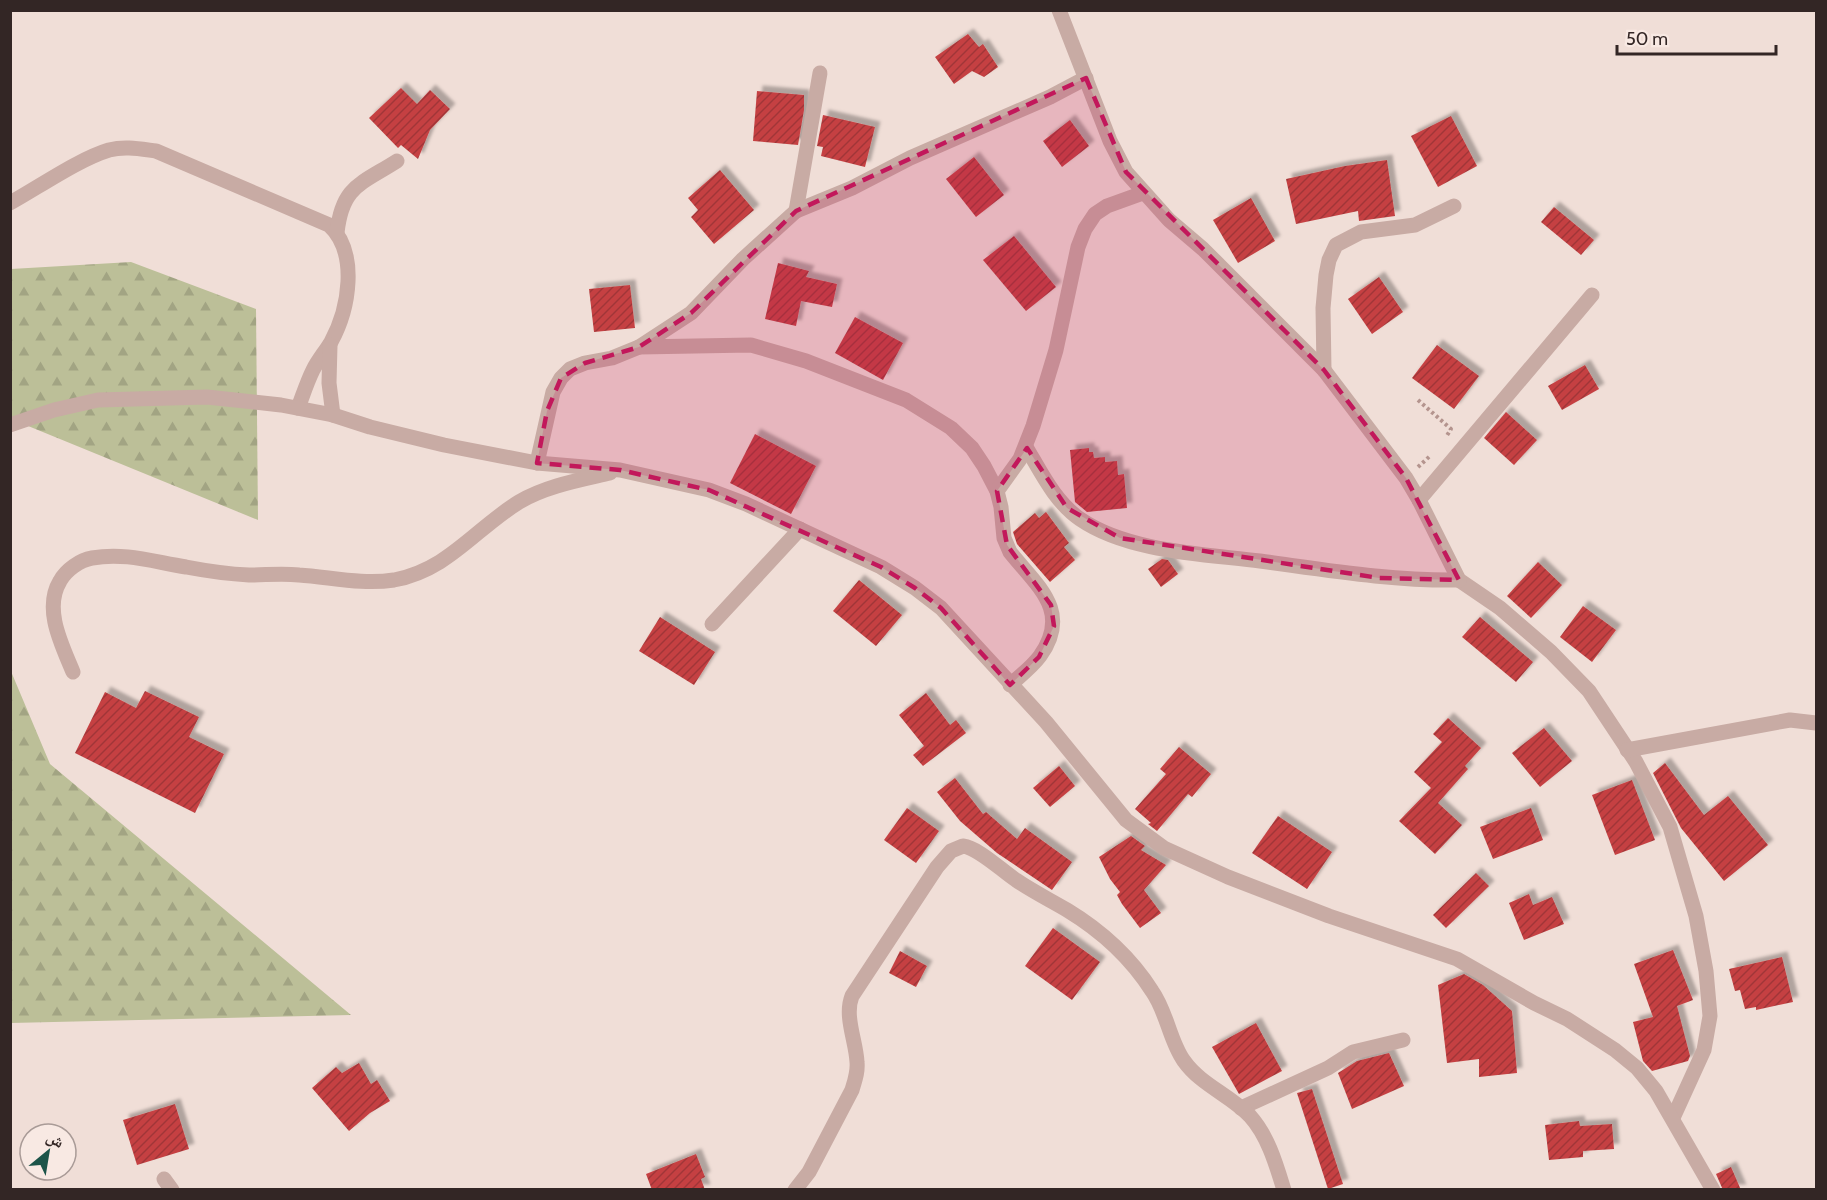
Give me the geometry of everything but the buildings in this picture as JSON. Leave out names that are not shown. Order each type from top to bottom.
[{"type":"street","points":[[1059,10],[1110,141],[1125,172],[1169,220],[1203,249],[1323,370],[1406,478],[1459,580],[1500,608],[1551,652],[1589,691],[1627,750],[1670,827],[1696,916],[1706,971],[1710,1016],[1704,1050],[1673,1118]]},
{"type":"street","points":[[796,211],[820,73]]},
{"type":"street","points":[[537,463],[553,392],[561,378],[570,369],[639,348],[691,312],[743,259],[796,211],[852,188],[920,153],[1050,97],[1086,78]]},
{"type":"street","points":[[10,203],[71,168],[109,150],[131,148],[156,151],[181,161],[225,183],[320,221],[337,233]]},
{"type":"street","points":[[298,408],[313,370],[331,342],[346,299],[349,272],[337,233],[339,212],[345,199],[357,186],[397,161]]},
{"type":"street","points":[[997,490],[1012,471],[1026,447],[1056,350],[1078,247],[1085,229],[1095,214],[1107,206],[1143,193]]},
{"type":"street","points":[[1323,370],[1325,286],[1329,260],[1336,245],[1361,232],[1415,225],[1454,206]]},
{"type":"street","points":[[1419,500],[1592,296]]},
{"type":"street","points":[[331,342],[329,383],[333,415]]},
{"type":"street","points":[[639,348],[751,345],[806,362],[906,400],[951,428],[972,448],[992,479],[997,490],[1010,552],[1051,605],[1052,633],[1039,657],[1010,686]]},
{"type":"street","points":[[10,425],[54,410],[98,400],[207,397],[298,408],[333,415],[370,427],[444,445],[537,463],[620,470],[709,490],[800,529],[881,567],[915,588],[940,608],[1010,686],[1046,722],[1126,820],[1164,848],[1228,877],[1329,916],[1456,958],[1534,1003],[1568,1019],[1615,1050],[1637,1068],[1656,1091],[1713,1190]]},
{"type":"street","points":[[1026,447],[1050,488],[1067,508],[1089,524],[1120,538],[1174,550],[1379,578],[1459,580]]},
{"type":"street","points":[[73,672],[57,630],[53,609],[54,595],[60,580],[76,565],[90,558],[112,556],[147,558],[184,567],[249,575],[296,574],[363,582],[394,580],[428,568],[459,550],[492,521],[521,501],[559,486],[620,470]]},
{"type":"street","points":[[712,624],[800,529]]},
{"type":"street","points":[[1627,750],[1790,720],[1816,723]]},
{"type":"street","points":[[795,1190],[809,1172],[855,1080],[857,1063],[849,1009],[852,996],[937,867],[951,851],[967,846],[1016,880],[1070,912],[1127,958],[1154,992],[1184,1060],[1203,1082],[1253,1120],[1266,1140],[1284,1190]]},
{"type":"street","points":[[1240,1108],[1328,1068],[1353,1052],[1403,1040]]},
{"type":"path","points":[[1418,400],[1451,429],[1441,446]]},
{"type":"path","points":[[1406,478],[1432,454]]},
{"type":"highlighted area","points":[[1086,78],[1126,172],[1324,370],[1406,478],[1459,580],[1379,578],[1120,538],[1067,508],[1027,448],[997,491],[1007,545],[1051,605],[1054,626],[1039,657],[1010,685],[941,608],[915,588],[881,567],[709,490],[620,470],[537,463],[547,411],[561,378],[585,363],[639,347],[691,313],[796,211]]},
{"type":"green space","points":[[131,262],[256,309],[258,520],[11,419],[11,269]]},
{"type":"green space","points":[[10,669],[50,764],[351,1015],[11,1023]]}]
